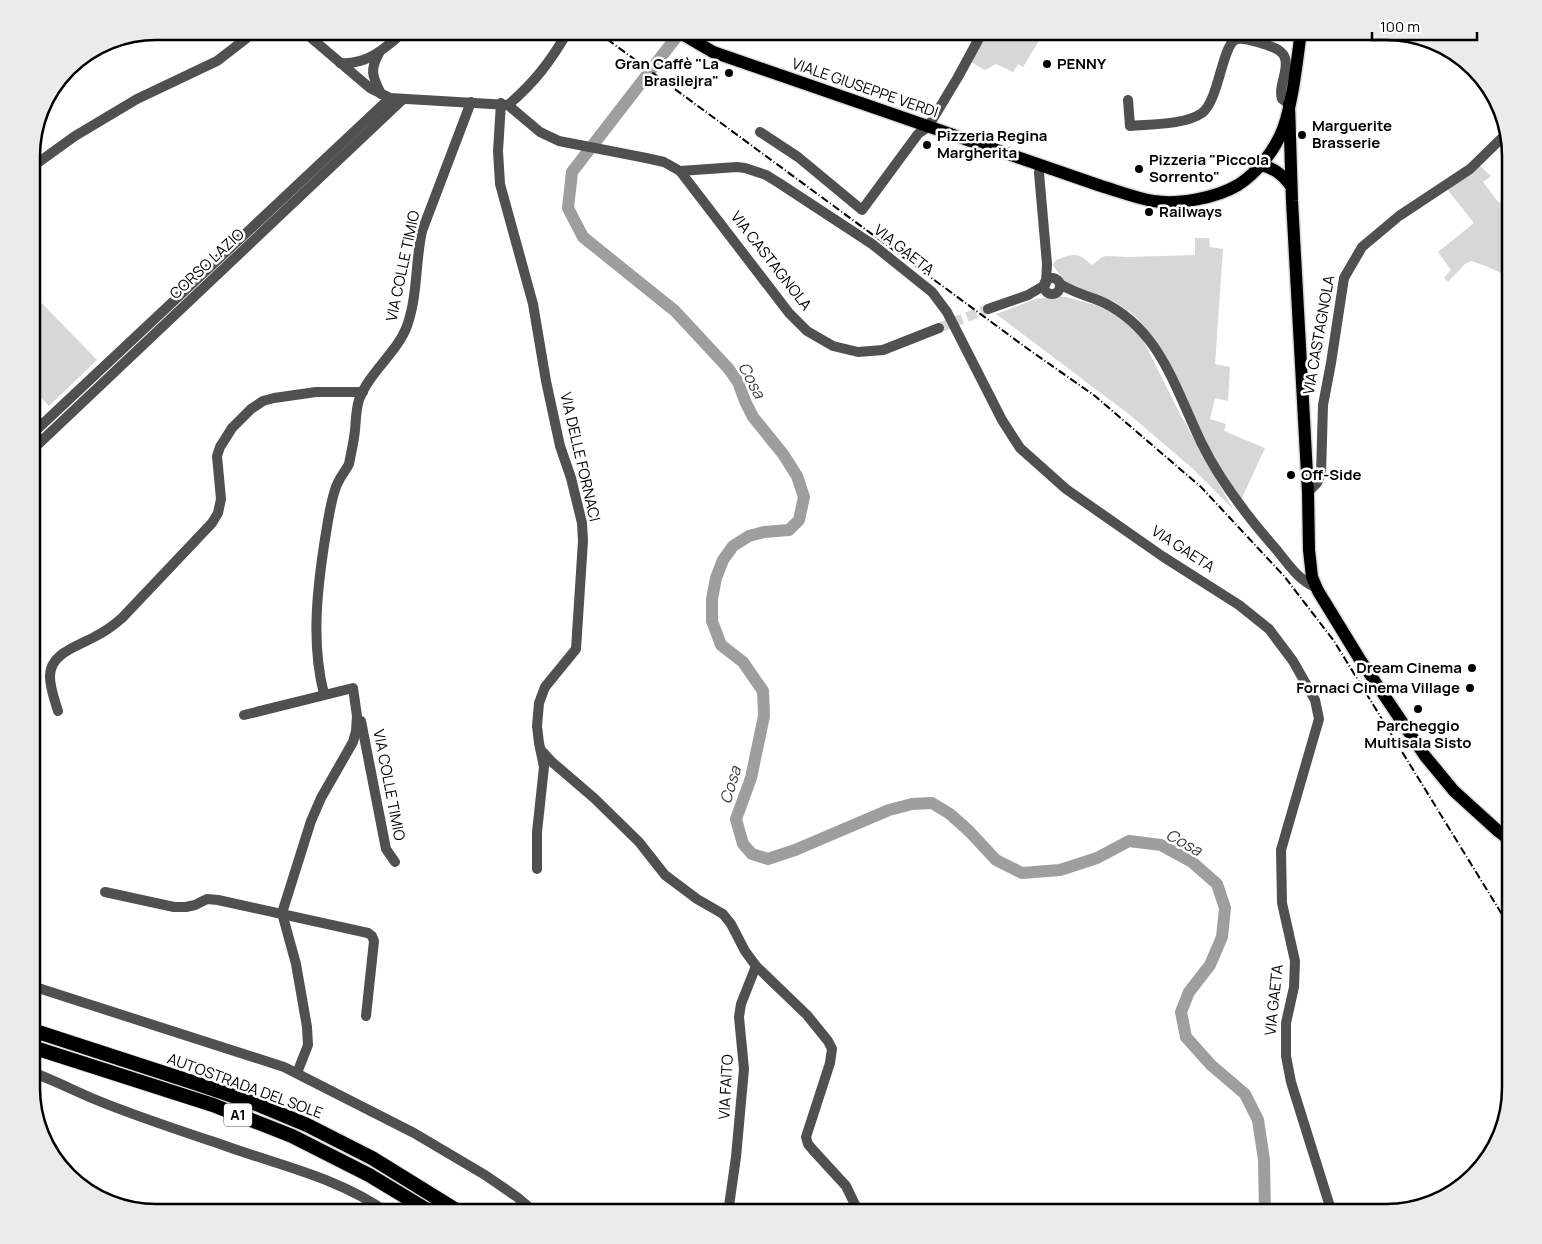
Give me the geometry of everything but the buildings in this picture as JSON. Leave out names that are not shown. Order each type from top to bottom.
[{"type":"highway","name":"AUTOSTRADA DEL SOLE","points":[[40,1033],[195,1083],[258,1105],[307,1125],[372,1158],[446,1204]]},
{"type":"highway","name":"AUTOSTRADA DEL SOLE","points":[[40,1050],[213,1105],[292,1136],[370,1175],[417,1204]]},
{"type":"main road","name":"VIALE GIUSEPPE VERDI","points":[[692,40],[713,52],[1040,166],[1154,201],[1188,201],[1212,195],[1237,185],[1260,165],[1274,146],[1283,129],[1289,104]]},
{"type":"main road","points":[[1300,40],[1289,104],[1290,155],[1308,492],[1309,559],[1315,587],[1380,690],[1425,756],[1454,791],[1502,834]]},
{"type":"main road","points":[[1274,146],[1284,147],[1290,155]]},
{"type":"main road","points":[[1260,165],[1279,172],[1291,186]]},
{"type":"main road","points":[[1488,822],[1502,828]]},
{"type":"street","points":[[40,161],[75,136],[137,99],[217,61],[244,40]]},
{"type":"street","points":[[313,40],[357,78],[370,88],[386,96],[402,99],[504,104],[534,81],[549,63],[563,40]]},
{"type":"street","points":[[340,63],[349,64],[363,61],[379,52],[394,40]]},
{"type":"street","points":[[760,132],[798,157],[862,210],[918,134],[928,127],[978,40]]},
{"type":"street","points":[[1128,100],[1130,126],[1180,121],[1202,113],[1209,104],[1216,89],[1226,51],[1231,42],[1235,40]]},
{"type":"street","points":[[1247,40],[1276,48],[1282,52],[1286,60],[1280,93],[1282,99],[1289,104]]},
{"type":"street","points":[[357,78],[372,69],[379,52]]},
{"type":"street","points":[[357,78],[363,61]]},
{"type":"street","points":[[372,69],[374,78],[386,96]]},
{"type":"street","points":[[370,88],[375,98],[370,117]]},
{"type":"street","name":"CORSO LAZIO","points":[[40,426],[370,117],[386,96]]},
{"type":"street","name":"CORSO LAZIO","points":[[40,442],[402,99]]},
{"type":"street","name":"VIA COLLE TIMIO","points":[[324,694],[321,683],[316,618],[320,573],[333,495],[336,485],[349,464],[360,400],[399,342],[406,328],[416,286],[419,244],[422,232],[471,102]]},
{"type":"street","name":"VIA GAETA","points":[[504,104],[540,132],[558,141],[664,162],[680,171],[737,167],[766,175],[872,244],[932,292],[947,312],[1002,420],[1020,448],[1066,489],[1162,556],[1239,605],[1269,630],[1294,661],[1315,700],[1320,719],[1281,850],[1282,903],[1295,961],[1294,987],[1286,1023],[1286,1056],[1291,1082],[1329,1204]]},
{"type":"street","name":"VIA DELLE FORNACI","points":[[504,104],[498,151],[500,184],[526,276],[560,446],[571,478],[582,523],[583,541],[576,649],[545,686],[540,703],[537,726],[544,767],[537,832],[537,869]]},
{"type":"street","name":"VIA CASTAGNOLA","points":[[1308,492],[1317,483],[1321,474],[1323,405],[1344,278],[1362,247],[1399,216],[1470,169],[1501,139]]},
{"type":"street","points":[[1040,166],[1047,264],[1052,286]]},
{"type":"street","name":"VIA CASTAGNOLA","points":[[680,171],[789,313],[807,331],[833,346],[858,352],[883,350],[939,328]]},
{"type":"street","points":[[988,309],[1052,286],[1077,293],[1110,306],[1132,322],[1150,341],[1166,369],[1202,444],[1240,506],[1298,576],[1315,587]]},
{"type":"street","points":[[58,711],[50,678],[51,668],[55,662],[61,655],[108,629],[122,618],[212,523],[220,506],[222,492],[217,456],[225,438],[242,418],[251,409],[268,399],[316,392],[364,392]]},
{"type":"street","name":"VIA COLLE TIMIO","points":[[244,715],[353,688],[356,712],[356,731],[353,742],[321,798],[311,821],[282,913]]},
{"type":"street","name":"VIA COLLE TIMIO","points":[[356,712],[360,717],[386,849],[395,862]]},
{"type":"street","points":[[540,748],[552,762],[588,793],[639,842],[665,875],[723,914],[756,966],[807,1015],[828,1041],[832,1049],[830,1063],[806,1137],[808,1144],[846,1186],[855,1204]]},
{"type":"street","points":[[105,892],[174,907],[196,905],[207,899],[282,913],[368,933],[374,941],[366,1016]]},
{"type":"street","points":[[282,913],[296,964],[307,1027],[308,1045],[297,1073]]},
{"type":"street","name":"VIA FAITO","points":[[729,1204],[736,1157],[744,1069],[739,1017],[741,1004],[756,966]]},
{"type":"street","points":[[40,989],[284,1067],[414,1133],[477,1170],[526,1204]]},
{"type":"street","points":[[40,1075],[114,1107],[266,1161],[335,1183],[372,1204]]},
{"type":"shaded area","points":[[982,40],[1040,40],[1023,67],[1018,64],[1013,72],[996,64],[985,70],[971,62]]},
{"type":"shaded area","points":[[1480,166],[1491,176],[1483,182],[1499,203],[1502,201],[1502,274],[1471,261],[1465,264],[1448,282],[1444,278],[1451,270],[1438,252],[1474,223],[1447,189]]},
{"type":"shaded area","points":[[1195,238],[1209,238],[1210,247],[1223,249],[1215,364],[1230,367],[1228,401],[1215,398],[1210,419],[1226,424],[1224,431],[1265,448],[1241,500],[1209,448],[1147,330],[1134,315],[1115,302],[1066,284],[1053,265],[1056,260],[1072,255],[1083,258],[1092,265],[1106,256],[1195,255]]},
{"type":"shaded area","points":[[1066,297],[1095,305],[1121,317],[1135,330],[1144,342],[1181,416],[1233,509],[1193,469],[1130,415],[996,314],[1036,299]]},
{"type":"shaded area","points":[[40,301],[97,360],[49,406],[40,396]]},
{"type":"waterway","name":"Cosa","points":[[674,40],[572,172],[568,208],[583,237],[675,311],[728,368],[738,382],[753,417],[783,454],[797,476],[804,497],[799,520],[789,530],[764,532],[749,536],[733,546],[723,560],[716,578],[712,599],[712,621],[721,645],[743,662],[763,691],[764,716],[751,778],[736,819],[743,844],[752,854],[768,859],[795,850],[889,810],[912,804],[932,803],[950,814],[996,860],[1022,873],[1060,870],[1097,858],[1129,841],[1161,845],[1192,862],[1217,884],[1225,908],[1222,937],[1210,965],[1189,992],[1181,1012],[1186,1037],[1211,1065],[1245,1094],[1258,1120],[1264,1160],[1265,1204]]},
{"type":"tunnel","points":[[939,328],[988,309]]},
{"type":"railway","points":[[608,40],[1028,349],[1095,396],[1201,487],[1284,576],[1334,641],[1502,914]]},
{"type":"place","name":"PENNY","points":[[1047,64]]},
{"type":"place","name":"Gran Caffè \"La Brasilejra\"","points":[[729,73]]},
{"type":"place","name":"Marguerite Brasserie","points":[[1302,135]]},
{"type":"place","name":"Pizzeria Regina Margherita","points":[[927,145]]},
{"type":"place","name":"Pizzeria \"Piccola Sorrento\"","points":[[1139,169]]},
{"type":"place","name":"Railways","points":[[1149,212]]},
{"type":"place","name":"Off-Side","points":[[1291,475]]},
{"type":"place","name":"Dream Cinema","points":[[1472,668]]},
{"type":"place","name":"Fornaci Cinema Village","points":[[1470,688]]},
{"type":"place","name":"Parcheggio Multisala Sisto","points":[[1418,709]]}]
